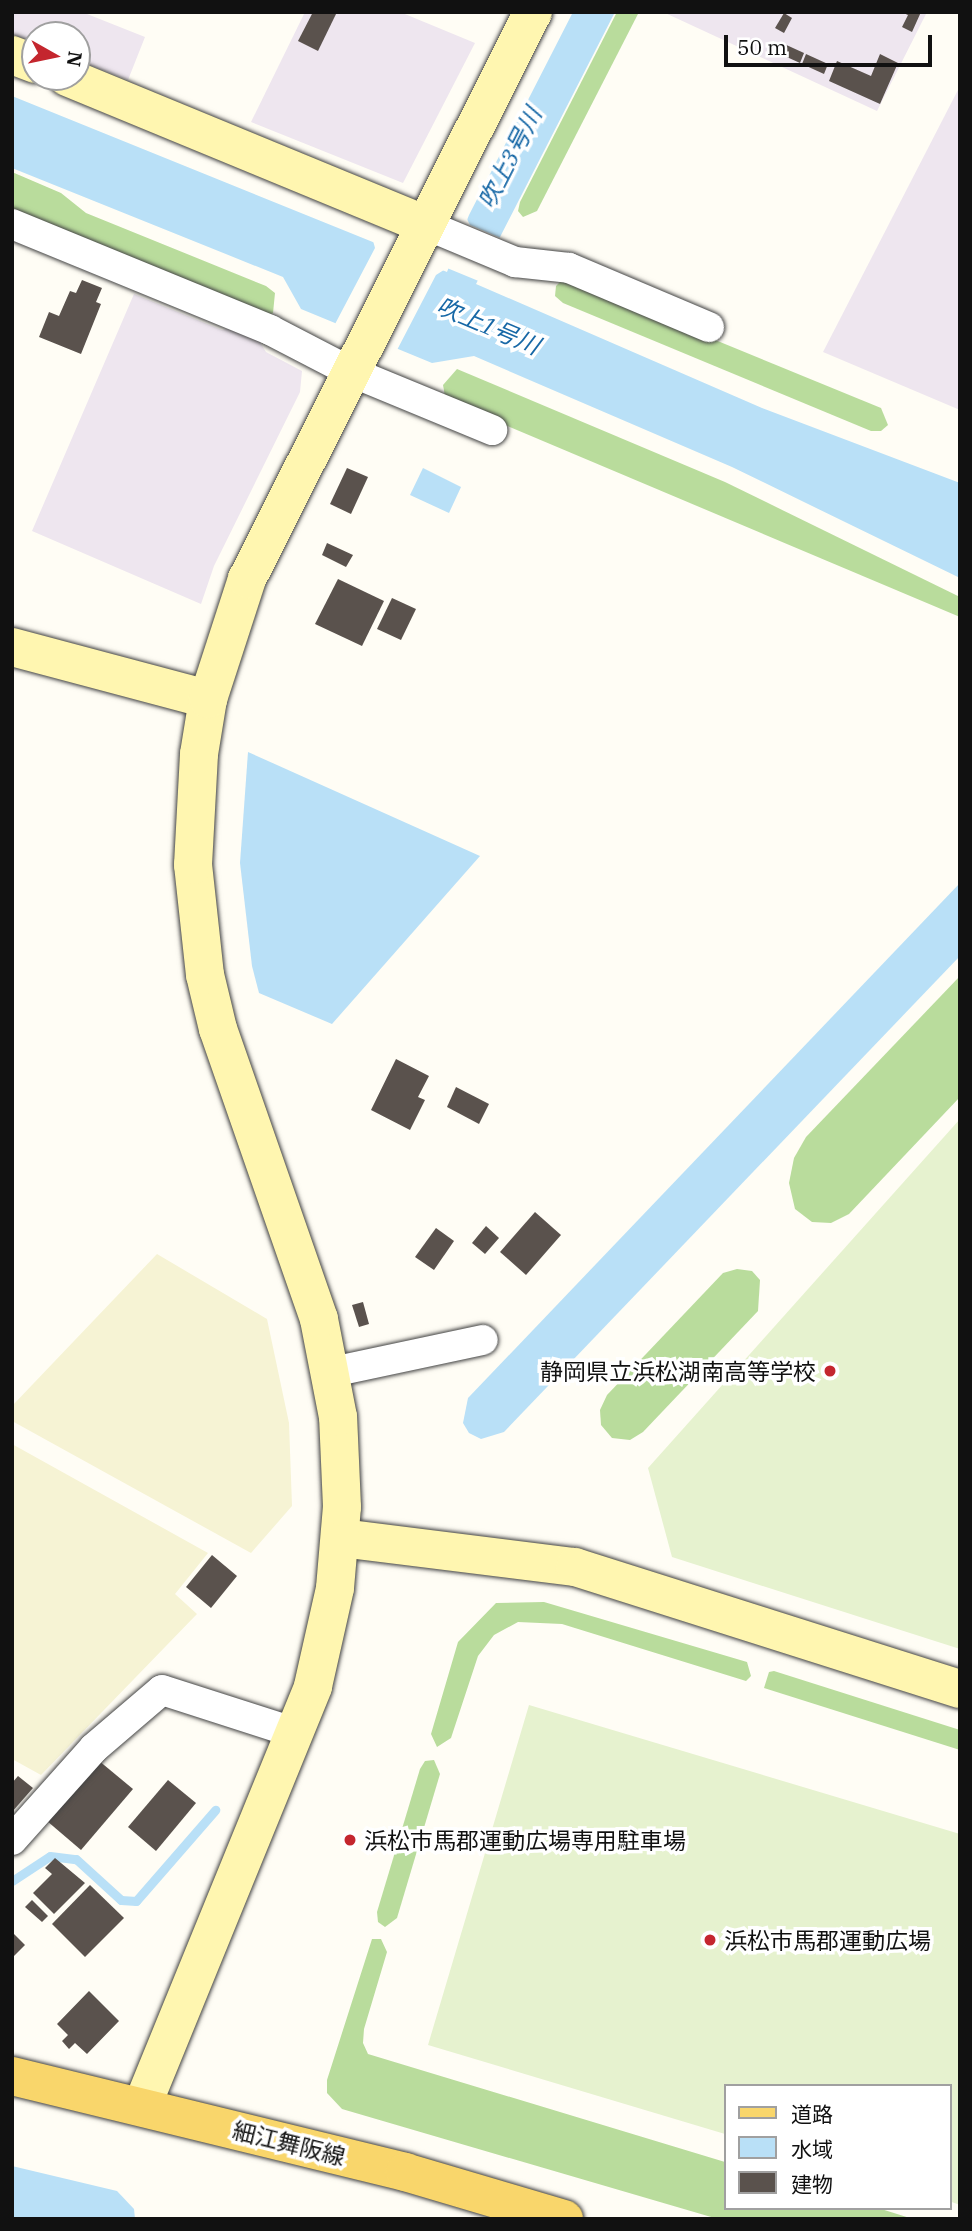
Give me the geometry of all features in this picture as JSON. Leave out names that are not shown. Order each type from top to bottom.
[{"type":"main road","name":"細江舞阪線","points":[[12,2076],[405,2172],[564,2219]]},
{"type":"street","points":[[142,2106],[296,1733],[326,1638],[341,1538],[342,1462],[332,1372],[303,1266],[218,1029],[205,975],[193,865],[199,754],[208,699],[247,579],[357,355],[431,238],[533,12]]},
{"type":"street","points":[[91,88],[431,238],[532,265],[569,268],[709,327]]},
{"type":"street","points":[[12,224],[270,330],[357,355],[492,430]]},
{"type":"street","points":[[12,647],[208,699]]},
{"type":"street","points":[[332,1372],[483,1340]]},
{"type":"street","points":[[341,1538],[575,1567],[960,1689]]},
{"type":"street","points":[[12,1840],[94,1748],[162,1690],[296,1733]]},
{"type":"shaded area","points":[[12,12],[82,12],[145,37],[128,80],[91,65],[91,21],[21,21],[21,38],[12,34]]},
{"type":"shaded area","points":[[305,12],[400,12],[475,43],[403,183],[251,122]]},
{"type":"shaded area","points":[[663,12],[927,12],[877,111]]},
{"type":"shaded area","points":[[960,86],[960,410],[823,352]]},
{"type":"shaded area","points":[[134,294],[222,330],[234,327],[256,336],[266,352],[302,371],[300,392],[214,566],[201,604],[32,531]]},
{"type":"shaded area","points":[[157,1254],[267,1319],[289,1423],[292,1506],[251,1553],[12,1421],[12,1406]]},
{"type":"shaded area","points":[[12,1444],[208,1553],[175,1594],[197,1614],[41,1775],[12,1759]]},
{"type":"green space","points":[[617,12],[639,12],[537,211],[523,217],[518,211],[520,202]]},
{"type":"green space","points":[[12,172],[61,193],[86,213],[266,286],[275,293],[273,313],[265,317],[12,217]]},
{"type":"green space","points":[[564,278],[881,408],[888,425],[881,431],[871,431],[563,303],[555,296],[556,286]]},
{"type":"green space","points":[[457,369],[725,482],[960,597],[960,617],[453,403],[445,396],[443,385]]},
{"type":"green space","points":[[960,976],[960,1097],[849,1214],[831,1223],[812,1222],[795,1209],[789,1183],[794,1158],[806,1137]]},
{"type":"green space","name":"静岡県立浜松湖南高等学校","points":[[960,1119],[960,1649],[672,1557],[648,1468]]},
{"type":"green space","points":[[737,1269],[752,1271],[760,1280],[758,1311],[643,1432],[630,1440],[612,1438],[601,1425],[600,1410],[607,1395],[723,1273]]},
{"type":"green space","points":[[544,1602],[747,1662],[751,1676],[746,1681],[562,1624],[518,1622],[494,1635],[478,1656],[451,1738],[437,1747],[431,1734],[458,1642],[496,1603]]},
{"type":"green space","points":[[774,1671],[960,1730],[960,1750],[764,1688],[769,1672]]},
{"type":"green space","name":"浜松市馬郡運動広場","points":[[529,1705],[960,1834],[960,2205],[951,2202],[951,2084],[724,2084],[724,2134],[428,2045]]},
{"type":"green space","points":[[434,1760],[440,1774],[397,1918],[385,1927],[378,1922],[377,1912],[420,1769],[425,1761]]},
{"type":"green space","points":[[372,1939],[381,1939],[387,1952],[364,2029],[363,2043],[368,2054],[724,2162],[724,2210],[884,2210],[913,2219],[718,2219],[342,2109],[327,2093],[327,2080]]},
{"type":"water","points":[[573,12],[615,12],[476,284],[762,408],[960,483],[960,578],[732,467],[474,356],[432,363],[301,309],[283,277],[12,168],[12,96],[447,272],[469,215]]},
{"type":"water","points":[[423,468],[461,487],[449,513],[410,495]]},
{"type":"water","points":[[248,752],[480,856],[332,1024],[259,993],[252,966],[240,863]]},
{"type":"water","points":[[960,883],[960,956],[504,1432],[481,1439],[469,1433],[463,1423],[468,1398]]},
{"type":"water","points":[[12,2166],[117,2191],[134,2209],[135,2219],[12,2219]]},
{"type":"pier","points":[[466,217],[470,225],[503,239],[481,282],[447,268],[436,275],[396,352],[334,326],[375,248],[372,237],[446,268]]},
{"type":"building","points":[[313,12],[337,12],[318,51],[298,41]]},
{"type":"building","points":[[901,12],[921,12],[912,32],[902,27],[908,15]]},
{"type":"building","points":[[784,13],[792,18],[784,33],[775,28]]},
{"type":"building","points":[[782,43],[804,53],[800,63],[778,53]]},
{"type":"building","points":[[806,54],[828,64],[824,74],[802,64]]},
{"type":"building","points":[[880,54],[898,63],[880,104],[829,81],[837,61],[871,76]]},
{"type":"building","points":[[82,280],[102,288],[96,302],[101,304],[81,354],[39,337],[49,312],[59,316],[70,291],[76,293]]},
{"type":"building","points":[[347,468],[368,477],[351,514],[330,504]]},
{"type":"building","points":[[327,543],[353,555],[346,567],[322,555]]},
{"type":"building","points":[[338,579],[384,601],[362,646],[315,624]]},
{"type":"building","points":[[392,598],[416,609],[401,640],[377,629]]},
{"type":"building","points":[[396,1059],[429,1076],[418,1097],[425,1100],[410,1130],[371,1110]]},
{"type":"building","points":[[456,1087],[489,1104],[479,1124],[447,1107]]},
{"type":"building","points":[[535,1212],[561,1235],[526,1275],[500,1252]]},
{"type":"building","points":[[486,1226],[499,1238],[485,1254],[472,1243]]},
{"type":"building","points":[[436,1228],[454,1241],[434,1270],[415,1257]]},
{"type":"building","points":[[363,1302],[369,1324],[359,1327],[352,1305]]},
{"type":"building","points":[[212,1555],[237,1576],[211,1608],[186,1587]]},
{"type":"building","points":[[98,1760],[133,1789],[81,1850],[47,1821]]},
{"type":"building","points":[[18,1776],[33,1788],[12,1812],[12,1783]]},
{"type":"building","points":[[168,1780],[196,1803],[156,1851],[128,1827]]},
{"type":"building","points":[[55,1858],[85,1883],[54,1914],[33,1893],[52,1874],[45,1868]]},
{"type":"building","points":[[90,1885],[124,1918],[85,1957],[52,1924]]},
{"type":"building","points":[[32,1900],[48,1916],[42,1922],[25,1907]]},
{"type":"building","points":[[12,1932],[25,1945],[12,1958]]},
{"type":"building","points":[[89,1991],[119,2021],[87,2054],[75,2043],[69,2049],[62,2041],[68,2035],[57,2024]]},
{"type":"waterway","points":[[12,1881],[50,1856],[76,1859],[121,1900],[136,1901],[215,1810]]},
{"type":"place","name":"静岡県立浜松湖南高等学校","points":[[830,1371]]},
{"type":"place","name":"浜松市馬郡運動広場専用駐車場","points":[[350,1840]]},
{"type":"place","name":"浜松市馬郡運動広場","points":[[710,1940]]},
{"type":"water label","name":"吹上3号川","points":[[510,158]]},
{"type":"water label","name":"吹上1号川","points":[[488,326]]}]
